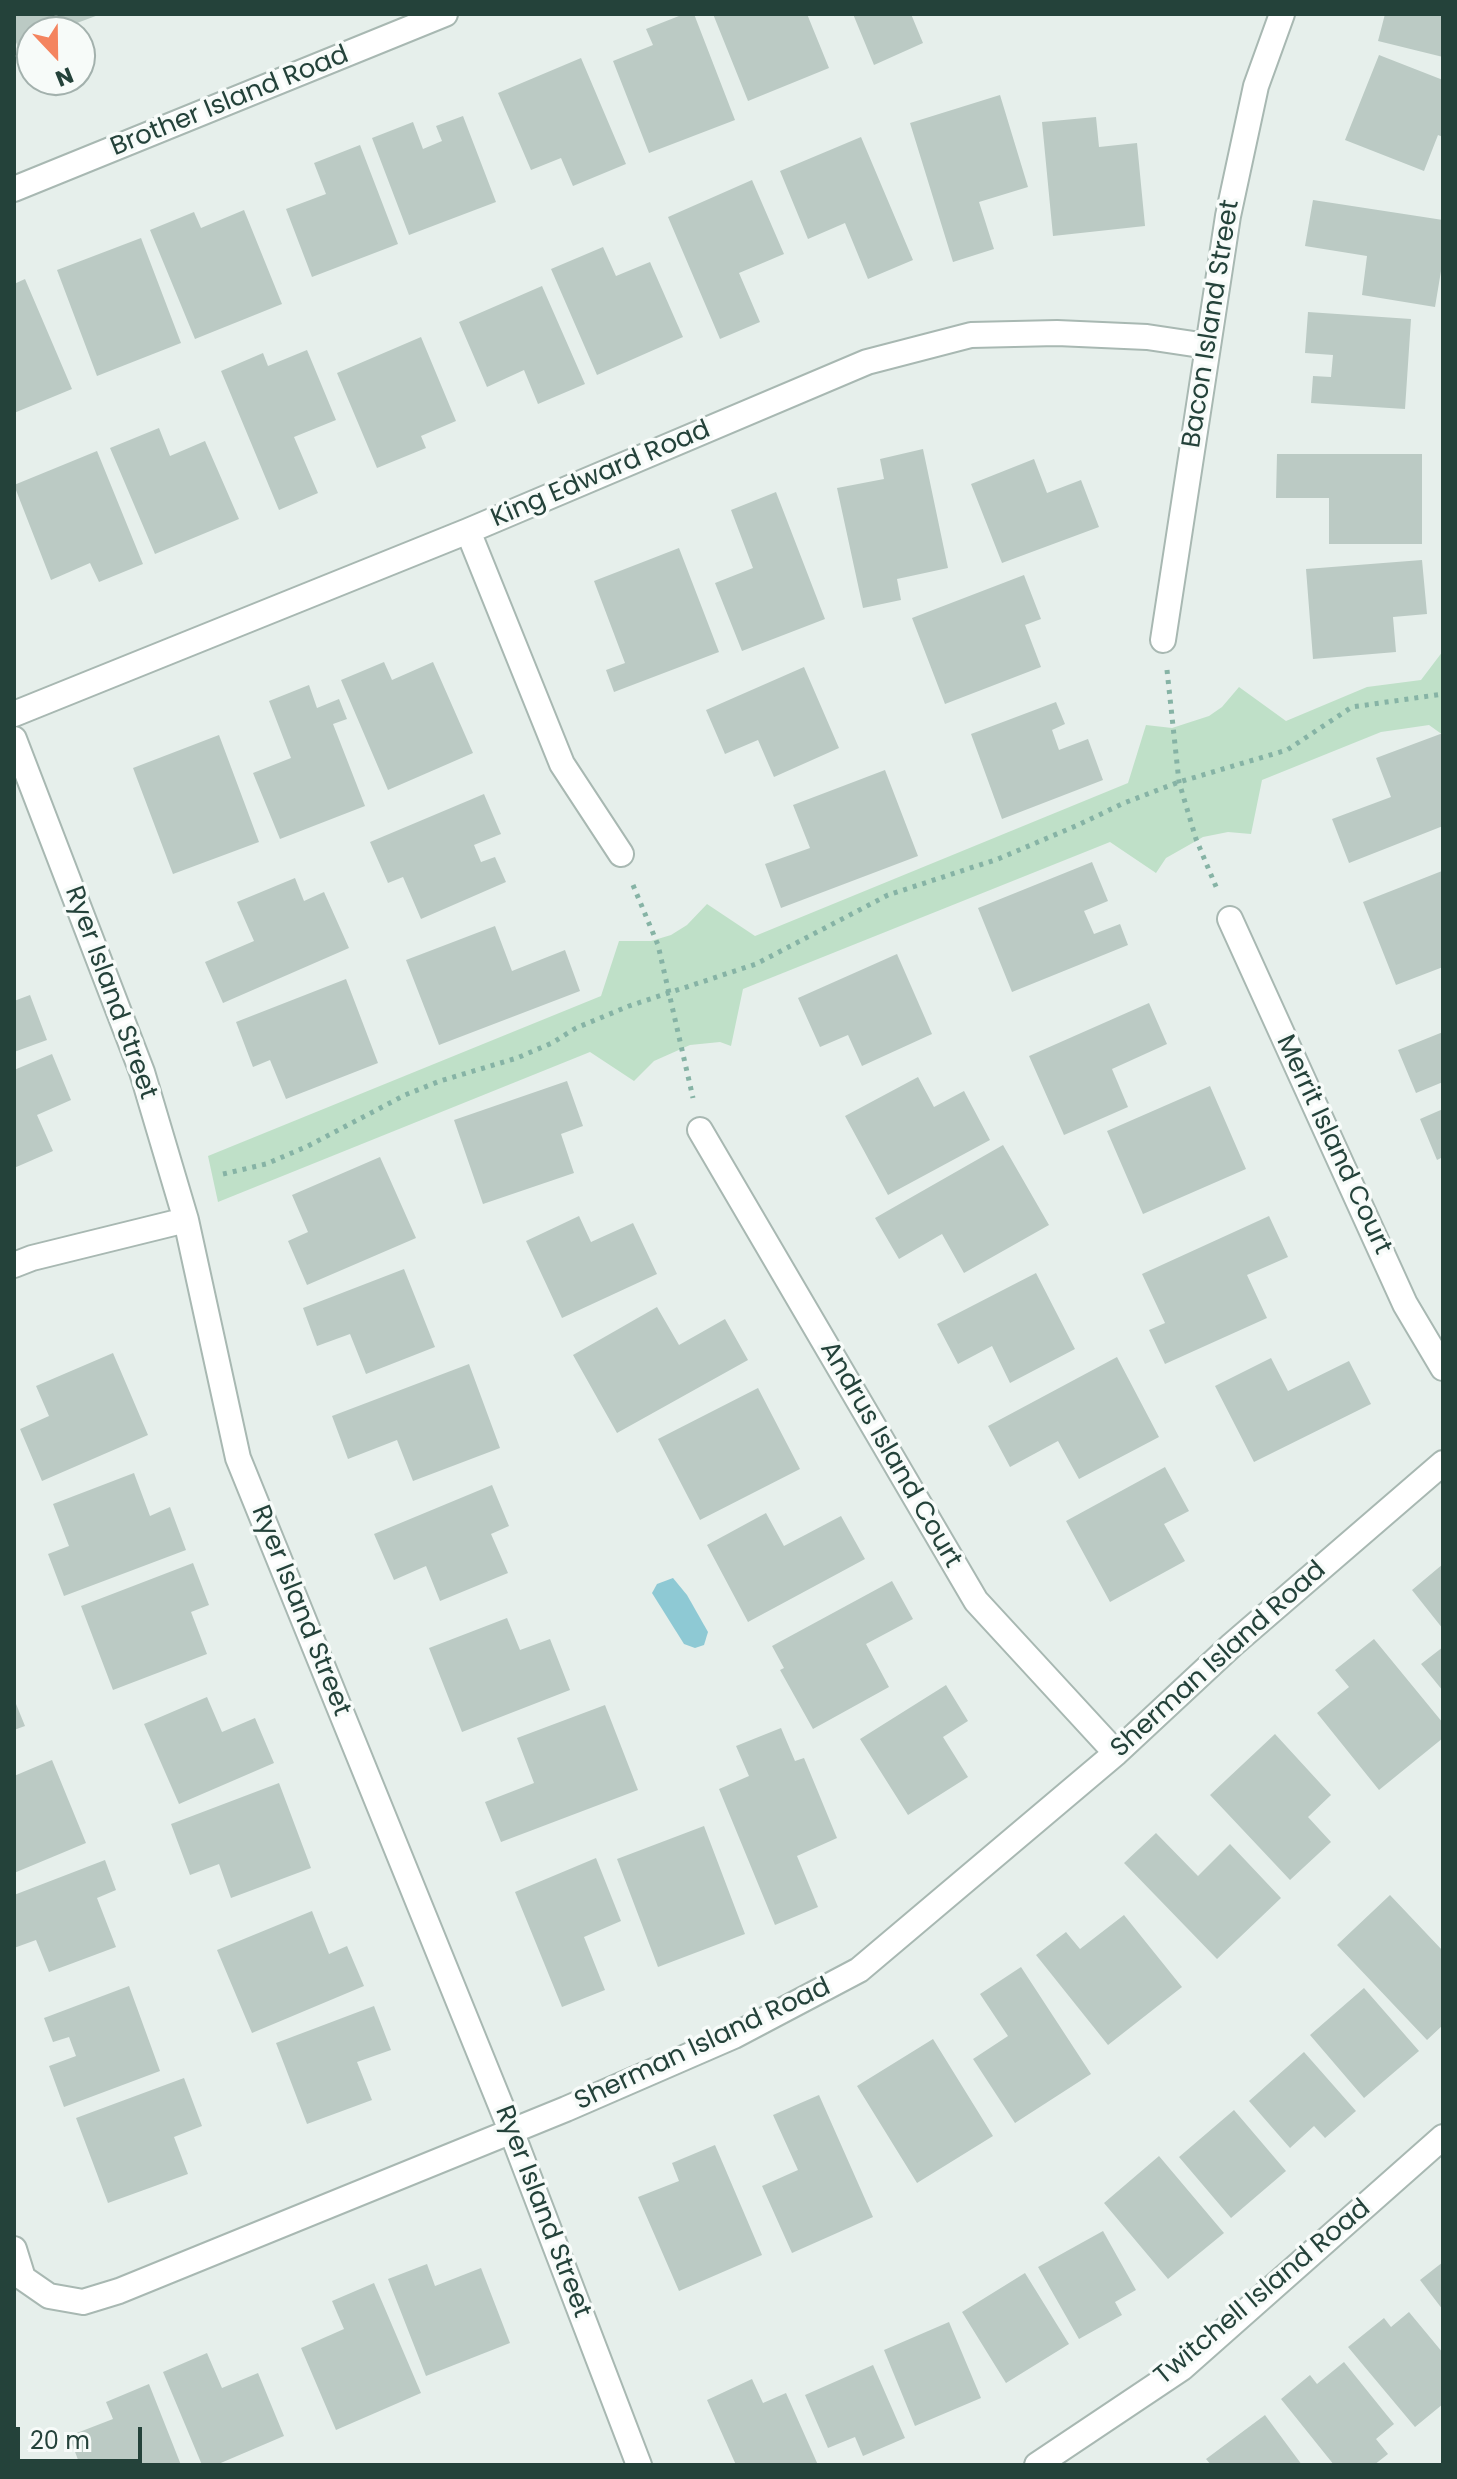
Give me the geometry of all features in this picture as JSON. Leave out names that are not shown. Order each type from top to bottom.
[{"type":"street","name":"Brother Island Road","points":[[14,189],[445,14]]},
{"type":"street","name":"Bacon Island Street","points":[[1163,640],[1228,216],[1256,86],[1282,14]]},
{"type":"street","name":"King Edward Road","points":[[14,714],[468,531],[867,362],[971,335],[1057,333],[1147,337],[1207,346]]},
{"type":"street","points":[[468,531],[562,764],[621,854]]},
{"type":"street","name":"Ryer Island Street","points":[[14,739],[142,1072],[186,1220],[238,1458],[512,2133],[639,2465]]},
{"type":"street","name":"Merrit Island Court","points":[[1230,919],[1405,1304],[1443,1368]]},
{"type":"street","name":"Andrus Island Court","points":[[700,1130],[976,1601],[1116,1753]]},
{"type":"street","points":[[14,1265],[186,1220]]},
{"type":"street","name":"Sherman Island Road","points":[[14,2249],[23,2278],[49,2296],[83,2302],[119,2291],[512,2133],[734,2036],[859,1970],[1116,1753],[1232,1645],[1443,1463]]},
{"type":"street","name":"Twitchell Island Road","points":[[1037,2465],[1182,2368],[1443,2137]]},
{"type":"path","points":[[1163,640],[1176,732],[1179,782],[1196,839],[1230,919]]},
{"type":"path","points":[[223,1174],[266,1164],[308,1146],[405,1095],[440,1081],[517,1058],[552,1043],[576,1028],[669,992],[756,964],[888,895],[998,859],[1179,782],[1287,750],[1352,707],[1443,694]]},
{"type":"path","points":[[621,854],[658,945],[700,1130]]},
{"type":"green space","points":[[1443,651],[1443,735],[1429,725],[1381,732],[1262,780],[1251,834],[1228,832],[1203,837],[1166,858],[1156,873],[1110,842],[743,989],[731,1046],[720,1042],[690,1045],[654,1061],[634,1081],[590,1052],[218,1202],[208,1156],[601,996],[619,941],[651,941],[671,935],[687,925],[707,904],[755,936],[1128,783],[1146,725],[1172,728],[1209,716],[1222,707],[1239,687],[1286,721],[1367,687],[1421,680]]},
{"type":"water","points":[[673,1578],[687,1595],[708,1632],[704,1645],[695,1648],[684,1644],[652,1593],[657,1584]]},
{"type":"building","points":[[14,14],[101,14],[16,16],[16,42]]},
{"type":"building","points":[[684,14],[694,14],[735,120],[649,153],[613,61],[653,45],[646,29]]},
{"type":"building","points":[[713,14],[807,14],[829,68],[748,101]]},
{"type":"building","points":[[853,14],[911,14],[923,43],[874,65]]},
{"type":"building","points":[[1385,14],[1443,14],[1443,57],[1378,41]]},
{"type":"building","points":[[1379,55],[1443,80],[1443,137],[1438,135],[1424,171],[1345,140]]},
{"type":"building","points":[[581,58],[626,164],[573,186],[561,158],[531,170],[498,93]]},
{"type":"building","points":[[1000,95],[1028,187],[979,202],[994,249],[953,262],[910,123]]},
{"type":"building","points":[[463,116],[496,202],[409,235],[372,138],[413,122],[423,149],[442,141],[436,126]]},
{"type":"building","points":[[1096,117],[1099,147],[1137,143],[1145,226],[1053,236],[1042,122]]},
{"type":"building","points":[[861,137],[913,260],[868,279],[845,223],[808,239],[780,171]]},
{"type":"building","points":[[360,145],[398,244],[312,277],[286,209],[326,194],[314,163]]},
{"type":"building","points":[[752,180],[784,254],[739,273],[760,322],[720,339],[668,217]]},
{"type":"building","points":[[1313,200],[1443,220],[1443,259],[1435,307],[1362,295],[1367,256],[1305,246]]},
{"type":"building","points":[[244,210],[282,304],[195,339],[150,230],[194,212],[201,228]]},
{"type":"building","points":[[141,238],[181,343],[97,376],[57,270]]},
{"type":"building","points":[[603,247],[616,276],[650,262],[683,337],[597,375],[551,269]]},
{"type":"building","points":[[25,279],[72,389],[14,413],[14,284]]},
{"type":"building","points":[[542,286],[585,384],[538,404],[524,370],[487,387],[459,322]]},
{"type":"building","points":[[1308,312],[1411,319],[1405,409],[1311,403],[1313,376],[1331,377],[1333,355],[1305,353]]},
{"type":"building","points":[[421,337],[456,421],[421,436],[426,448],[377,468],[337,373]]},
{"type":"building","points":[[307,350],[336,420],[294,437],[318,493],[279,510],[221,371],[263,353],[268,366]]},
{"type":"building","points":[[159,428],[170,456],[205,441],[239,519],[155,554],[110,448]]},
{"type":"building","points":[[923,449],[948,568],[897,579],[901,600],[863,608],[837,488],[884,479],[880,459]]},
{"type":"building","points":[[97,451],[143,564],[99,582],[90,563],[51,580],[14,485]]},
{"type":"building","points":[[1277,454],[1422,454],[1422,544],[1329,544],[1329,498],[1276,498]]},
{"type":"building","points":[[1034,459],[1047,493],[1081,480],[1099,527],[1002,563],[971,484]]},
{"type":"building","points":[[776,492],[825,619],[742,651],[715,583],[753,568],[731,510]]},
{"type":"building","points":[[679,548],[719,652],[614,692],[606,670],[625,663],[594,581]]},
{"type":"building","points":[[1422,560],[1427,614],[1393,617],[1396,652],[1313,659],[1306,569]]},
{"type":"building","points":[[1024,575],[1041,619],[1025,625],[1041,667],[945,704],[912,618]]},
{"type":"building","points":[[384,662],[392,680],[433,662],[473,753],[388,790],[341,680]]},
{"type":"building","points":[[804,667],[839,748],[774,777],[758,740],[725,754],[706,710]]},
{"type":"building","points":[[309,685],[317,708],[339,699],[347,719],[333,724],[365,806],[280,839],[253,773],[291,758],[269,701]]},
{"type":"building","points":[[1056,702],[1065,724],[1052,730],[1059,750],[1088,739],[1103,780],[1002,819],[971,734]]},
{"type":"building","points":[[1443,733],[1443,826],[1349,863],[1332,819],[1391,797],[1376,758]]},
{"type":"building","points":[[219,735],[259,842],[173,874],[133,768]]},
{"type":"building","points":[[885,770],[918,856],[781,908],[765,864],[810,848],[793,805]]},
{"type":"building","points":[[484,794],[501,834],[474,845],[481,862],[495,857],[506,882],[421,919],[403,877],[388,883],[370,842]]},
{"type":"building","points":[[1092,862],[1108,901],[1084,911],[1094,934],[1120,924],[1128,945],[1012,992],[978,908]]},
{"type":"building","points":[[1442,871],[1443,967],[1396,985],[1363,902]]},
{"type":"building","points":[[295,878],[304,901],[324,892],[349,948],[223,1003],[205,962],[254,941],[237,902]]},
{"type":"building","points":[[495,926],[512,971],[565,950],[580,991],[439,1045],[406,960]]},
{"type":"building","points":[[897,954],[932,1034],[862,1066],[848,1035],[820,1047],[798,998]]},
{"type":"building","points":[[346,979],[378,1063],[286,1099],[270,1060],[253,1067],[236,1022]]},
{"type":"building","points":[[30,995],[47,1040],[14,1052],[14,1001]]},
{"type":"building","points":[[1149,1003],[1167,1044],[1112,1069],[1128,1107],[1064,1135],[1029,1056]]},
{"type":"building","points":[[1443,1032],[1443,1082],[1416,1093],[1398,1050]]},
{"type":"building","points":[[52,1054],[71,1100],[37,1115],[53,1151],[14,1168],[14,1070]]},
{"type":"building","points":[[918,1077],[934,1107],[964,1091],[990,1140],[888,1195],[845,1116]]},
{"type":"building","points":[[567,1081],[583,1126],[561,1134],[574,1173],[483,1204],[454,1120]]},
{"type":"building","points":[[1210,1086],[1246,1169],[1143,1214],[1107,1131]]},
{"type":"building","points":[[1443,1109],[1443,1157],[1437,1160],[1420,1119]]},
{"type":"building","points":[[1003,1145],[1049,1225],[964,1273],[942,1234],[899,1259],[875,1218]]},
{"type":"building","points":[[380,1157],[416,1238],[307,1285],[288,1241],[308,1232],[292,1195]]},
{"type":"building","points":[[579,1216],[591,1242],[633,1223],[657,1274],[562,1318],[526,1241]]},
{"type":"building","points":[[1269,1216],[1288,1257],[1247,1275],[1267,1318],[1165,1364],[1149,1330],[1165,1323],[1142,1274]]},
{"type":"building","points":[[404,1269],[435,1347],[366,1374],[350,1334],[317,1346],[303,1308]]},
{"type":"building","points":[[1036,1273],[1075,1349],[1010,1383],[992,1346],[958,1364],[937,1324]]},
{"type":"building","points":[[657,1307],[679,1345],[725,1319],[748,1360],[617,1433],[573,1355]]},
{"type":"building","points":[[113,1353],[148,1435],[42,1481],[20,1429],[49,1416],[36,1386]]},
{"type":"building","points":[[1117,1357],[1159,1437],[1079,1479],[1058,1441],[1010,1467],[988,1426]]},
{"type":"building","points":[[1271,1358],[1288,1391],[1349,1361],[1371,1404],[1254,1462],[1215,1386]]},
{"type":"building","points":[[469,1364],[500,1448],[413,1481],[397,1440],[348,1459],[332,1416]]},
{"type":"building","points":[[758,1388],[800,1469],[700,1520],[658,1439]]},
{"type":"building","points":[[1165,1467],[1189,1511],[1164,1524],[1185,1561],[1110,1602],[1066,1521]]},
{"type":"building","points":[[134,1473],[150,1516],[170,1507],[186,1550],[64,1596],[48,1554],[69,1546],[53,1504]]},
{"type":"building","points":[[492,1485],[509,1526],[491,1534],[508,1573],[440,1601],[426,1566],[394,1580],[374,1534]]},
{"type":"building","points":[[766,1513],[784,1546],[841,1516],[865,1559],[748,1622],[707,1545]]},
{"type":"building","points":[[193,1563],[209,1605],[191,1612],[207,1654],[113,1690],[81,1606]]},
{"type":"building","points":[[1443,1564],[1443,1629],[1412,1590]]},
{"type":"building","points":[[892,1581],[913,1619],[866,1644],[889,1687],[813,1729],[780,1670],[784,1668],[772,1646]]},
{"type":"building","points":[[507,1618],[520,1650],[550,1639],[570,1690],[462,1732],[429,1648]]},
{"type":"building","points":[[1374,1639],[1443,1723],[1443,1738],[1379,1790],[1317,1713],[1349,1687],[1335,1670]]},
{"type":"building","points":[[1443,1647],[1443,1691],[1421,1664]]},
{"type":"building","points":[[946,1685],[968,1721],[943,1737],[968,1777],[908,1815],[860,1739]]},
{"type":"building","points":[[207,1697],[222,1732],[255,1718],[274,1763],[179,1804],[144,1724]]},
{"type":"building","points":[[14,1699],[25,1726],[14,1730]]},
{"type":"building","points":[[605,1705],[638,1790],[501,1842],[485,1802],[534,1783],[517,1738]]},
{"type":"building","points":[[781,1728],[795,1761],[804,1758],[837,1838],[797,1856],[818,1907],[775,1925],[719,1789],[749,1776],[736,1746]]},
{"type":"building","points":[[1275,1734],[1331,1795],[1308,1817],[1331,1842],[1290,1880],[1210,1795]]},
{"type":"building","points":[[52,1760],[86,1843],[14,1873],[14,1776]]},
{"type":"building","points":[[279,1783],[311,1868],[231,1898],[219,1864],[190,1875],[171,1824]]},
{"type":"building","points":[[704,1826],[745,1934],[658,1967],[617,1859]]},
{"type":"building","points":[[1156,1833],[1198,1876],[1230,1844],[1281,1898],[1217,1959],[1124,1863]]},
{"type":"building","points":[[596,1858],[621,1921],[584,1937],[605,1990],[562,2007],[515,1892]]},
{"type":"building","points":[[105,1860],[116,1890],[97,1898],[116,1947],[49,1972],[36,1940],[14,1948],[14,1895]]},
{"type":"building","points":[[1390,1895],[1443,1951],[1443,2025],[1427,2040],[1337,1945]]},
{"type":"building","points":[[312,1911],[329,1954],[347,1946],[364,1986],[252,2033],[217,1950]]},
{"type":"building","points":[[1124,1915],[1182,1987],[1108,2045],[1036,1955],[1066,1932],[1080,1949]]},
{"type":"building","points":[[1021,1967],[1091,2074],[1015,2123],[973,2059],[1008,2036],[980,1994]]},
{"type":"building","points":[[129,1986],[160,2071],[64,2107],[49,2066],[76,2056],[69,2037],[53,2042],[44,2018]]},
{"type":"building","points":[[1364,1988],[1419,2051],[1364,2098],[1310,2035]]},
{"type":"building","points":[[374,2006],[391,2050],[357,2062],[372,2100],[307,2124],[276,2043]]},
{"type":"building","points":[[933,2039],[993,2136],[917,2183],[857,2086]]},
{"type":"building","points":[[1304,2052],[1356,2111],[1325,2138],[1314,2126],[1290,2148],[1249,2101]]},
{"type":"building","points":[[184,2078],[202,2126],[174,2137],[188,2174],[108,2203],[76,2118]]},
{"type":"building","points":[[819,2095],[873,2217],[792,2253],[762,2186],[798,2170],[773,2115]]},
{"type":"building","points":[[1234,2110],[1286,2171],[1231,2218],[1179,2157]]},
{"type":"building","points":[[715,2145],[762,2255],[679,2291],[638,2197],[679,2181],[672,2163]]},
{"type":"building","points":[[1159,2156],[1224,2233],[1168,2279],[1104,2203]]},
{"type":"building","points":[[1103,2231],[1136,2290],[1115,2302],[1122,2315],[1079,2339],[1038,2267]]},
{"type":"building","points":[[1443,2262],[1443,2310],[1420,2280]]},
{"type":"building","points":[[427,2264],[435,2286],[481,2268],[510,2343],[426,2376],[388,2279]]},
{"type":"building","points":[[1025,2273],[1069,2344],[1006,2383],[962,2312]]},
{"type":"building","points":[[374,2283],[421,2393],[336,2430],[301,2348],[344,2329],[332,2301]]},
{"type":"building","points":[[1409,2312],[1443,2353],[1443,2404],[1415,2427],[1348,2347],[1384,2318],[1391,2327]]},
{"type":"building","points":[[949,2322],[981,2398],[915,2426],[884,2350]]},
{"type":"building","points":[[207,2353],[222,2388],[258,2373],[284,2436],[216,2465],[202,2465],[163,2372]]},
{"type":"building","points":[[1344,2362],[1394,2424],[1376,2439],[1388,2454],[1374,2465],[1334,2465],[1281,2399],[1310,2375],[1317,2384]]},
{"type":"building","points":[[873,2365],[905,2438],[863,2456],[855,2437],[828,2448],[805,2395]]},
{"type":"building","points":[[752,2379],[763,2403],[786,2393],[818,2465],[736,2465],[707,2400]]},
{"type":"building","points":[[149,2384],[181,2465],[80,2465],[69,2436],[113,2419],[106,2402]]},
{"type":"building","points":[[1265,2415],[1302,2465],[1211,2465],[1206,2459]]}]
